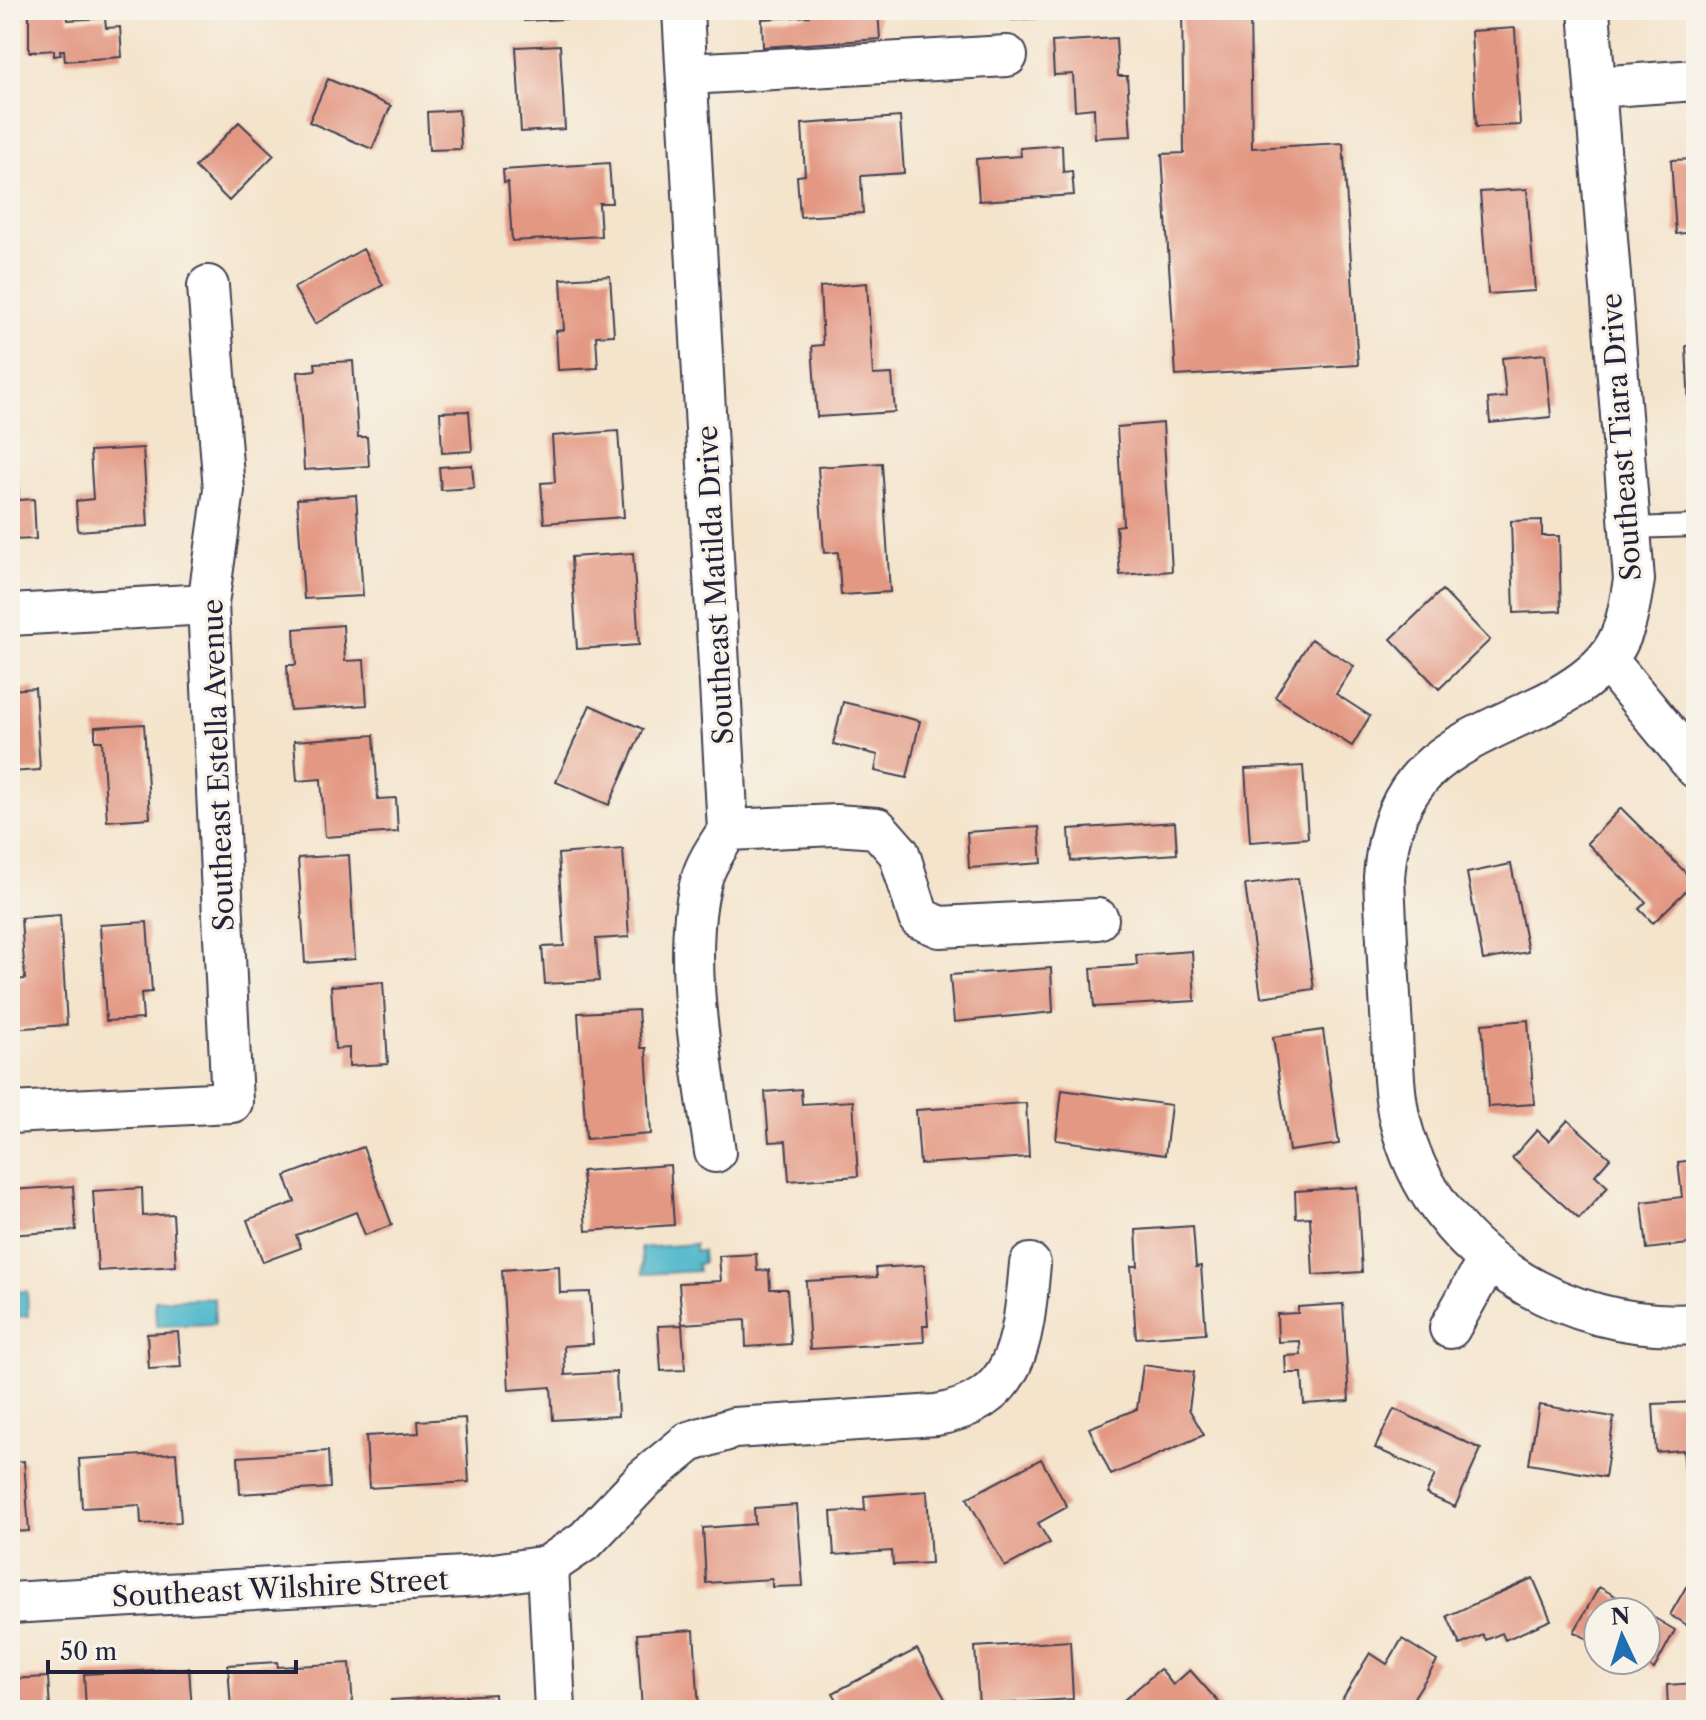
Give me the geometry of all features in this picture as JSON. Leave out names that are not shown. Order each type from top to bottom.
[{"type":"street","name":"Southeast Matilda Drive","points":[[683,10],[728,830]]},
{"type":"street","name":"Southeast Tiara Drive","points":[[1589,10],[1634,580],[1627,623],[1607,660],[1571,691],[1461,743],[1436,760],[1404,797],[1386,841],[1384,877],[1395,1095],[1413,1160],[1431,1196],[1455,1229],[1488,1260],[1517,1281],[1553,1300],[1587,1311],[1626,1322],[1696,1324]]},
{"type":"street","points":[[688,74],[1007,56]]},
{"type":"street","points":[[1596,87],[1696,80]]},
{"type":"street","name":"Southeast Estella Avenue","points":[[10,1113],[232,1102],[208,604],[224,490],[208,286]]},
{"type":"street","points":[[10,615],[208,604]]},
{"type":"street","points":[[1607,660],[1696,768]]},
{"type":"street","points":[[715,1152],[696,1016],[695,906],[703,874],[728,830],[836,825],[877,828],[899,853],[919,918],[940,927],[1098,919]]},
{"type":"street","points":[[1450,1328],[1488,1260]]},
{"type":"street","points":[[555,1710],[548,1566],[586,1540],[644,1479],[689,1442],[734,1428],[959,1412],[986,1400],[1013,1363],[1024,1323],[1030,1264]]},
{"type":"street","name":"Southeast Wilshire Street","points":[[10,1603],[481,1576],[548,1566]]},
{"type":"lane","points":[[1629,528],[1696,526]]},
{"type":"water","points":[[695,1244],[695,1251],[702,1251],[703,1263],[697,1264],[698,1271],[643,1274],[641,1248]]},
{"type":"water","points":[[27,1291],[28,1316],[10,1317],[10,1292]]},
{"type":"water","points":[[214,1298],[215,1324],[156,1326],[155,1300]]},
{"type":"building","points":[[29,10],[67,10],[68,20],[105,18],[106,28],[120,27],[122,57],[65,61],[64,50],[60,50],[61,55],[54,56],[54,50],[29,52]]},
{"type":"building","points":[[523,10],[585,10],[586,18],[524,21]]},
{"type":"building","points":[[809,10],[878,10],[880,39],[763,47],[762,19],[809,16]]},
{"type":"building","points":[[1011,10],[1072,10],[1072,16],[1012,20]]},
{"type":"building","points":[[1182,10],[1250,10],[1252,148],[1343,143],[1358,365],[1176,376],[1162,154],[1184,153]]},
{"type":"building","points":[[1515,28],[1520,125],[1476,127],[1471,31]]},
{"type":"building","points":[[1116,38],[1118,76],[1127,76],[1131,136],[1095,138],[1094,108],[1075,110],[1073,74],[1054,75],[1052,42]]},
{"type":"building","points":[[560,45],[565,129],[521,132],[516,47]]},
{"type":"building","points":[[328,79],[391,106],[372,149],[309,122]]},
{"type":"building","points":[[459,110],[461,149],[429,150],[427,112]]},
{"type":"building","points":[[900,117],[904,173],[861,176],[863,213],[800,217],[797,176],[805,175],[802,124]]},
{"type":"building","points":[[239,122],[274,155],[229,201],[195,167]]},
{"type":"building","points":[[1062,145],[1063,172],[1072,171],[1074,195],[979,201],[976,159],[1021,156],[1020,148]]},
{"type":"building","points":[[1696,159],[1696,232],[1676,234],[1671,160]]},
{"type":"building","points":[[609,163],[612,203],[599,203],[601,236],[512,241],[508,182],[504,183],[503,170]]},
{"type":"building","points":[[1527,189],[1535,291],[1488,294],[1480,192]]},
{"type":"building","points":[[363,249],[383,285],[315,324],[294,288]]},
{"type":"building","points":[[610,276],[614,335],[596,336],[598,368],[558,370],[556,331],[564,330],[561,279]]},
{"type":"building","points":[[867,283],[873,375],[892,374],[895,412],[817,417],[812,346],[823,345],[820,287]]},
{"type":"building","points":[[1696,345],[1696,449],[1691,449],[1686,346]]},
{"type":"building","points":[[1545,354],[1551,417],[1490,423],[1488,399],[1506,397],[1502,358]]},
{"type":"building","points":[[353,361],[358,437],[367,437],[369,466],[304,470],[298,372],[316,370],[315,363]]},
{"type":"building","points":[[469,411],[472,451],[442,453],[440,412]]},
{"type":"building","points":[[1163,423],[1172,571],[1120,575],[1116,526],[1123,525],[1117,427]]},
{"type":"building","points":[[618,431],[624,517],[544,523],[541,483],[555,482],[552,436]]},
{"type":"building","points":[[143,448],[148,526],[78,531],[76,501],[93,499],[90,451]]},
{"type":"building","points":[[882,463],[890,592],[841,595],[838,552],[824,553],[818,467]]},
{"type":"building","points":[[472,465],[474,488],[441,490],[439,467]]},
{"type":"building","points":[[18,476],[19,500],[34,499],[36,539],[10,540],[10,477]]},
{"type":"building","points":[[356,495],[363,596],[304,599],[297,499]]},
{"type":"building","points":[[1542,520],[1542,536],[1559,536],[1561,611],[1514,613],[1511,521]]},
{"type":"building","points":[[633,553],[639,645],[577,649],[571,557]]},
{"type":"building","points":[[1442,590],[1490,640],[1439,689],[1391,639]]},
{"type":"building","points":[[343,625],[345,661],[364,660],[367,705],[290,710],[287,665],[296,665],[294,629]]},
{"type":"building","points":[[1311,639],[1354,666],[1336,694],[1370,716],[1352,746],[1275,697]]},
{"type":"building","points":[[35,688],[40,770],[10,772],[10,690]]},
{"type":"building","points":[[843,702],[920,721],[907,778],[875,771],[878,755],[833,744]]},
{"type":"building","points":[[590,705],[643,729],[609,805],[556,782]]},
{"type":"building","points":[[144,724],[150,818],[107,821],[102,741],[95,741],[95,727]]},
{"type":"building","points":[[374,735],[378,799],[396,798],[398,832],[325,837],[321,779],[297,781],[294,741]]},
{"type":"building","points":[[1303,766],[1308,838],[1250,842],[1245,769]]},
{"type":"building","points":[[1621,808],[1695,882],[1653,923],[1639,909],[1646,902],[1587,843]]},
{"type":"building","points":[[1175,822],[1177,854],[1071,861],[1069,829]]},
{"type":"building","points":[[1039,827],[1042,863],[969,868],[967,832]]},
{"type":"building","points":[[623,849],[629,937],[596,939],[599,981],[545,984],[542,947],[564,946],[558,854]]},
{"type":"building","points":[[349,855],[355,959],[305,963],[298,858]]},
{"type":"building","points":[[1511,864],[1528,952],[1483,960],[1467,873]]},
{"type":"building","points":[[1298,878],[1314,989],[1261,997],[1245,885]]},
{"type":"building","points":[[60,915],[67,1025],[10,1029],[10,980],[25,979],[21,918]]},
{"type":"building","points":[[147,922],[152,992],[141,993],[143,1019],[106,1021],[100,925]]},
{"type":"building","points":[[1192,951],[1195,1001],[1094,1007],[1091,968],[1137,965],[1136,955]]},
{"type":"building","points":[[1051,968],[1053,1012],[954,1022],[950,975]]},
{"type":"building","points":[[383,982],[388,1064],[349,1066],[349,1048],[335,1049],[331,986]]},
{"type":"building","points":[[638,1010],[641,1048],[646,1048],[651,1134],[586,1139],[578,1013]]},
{"type":"building","points":[[1528,1020],[1534,1104],[1488,1107],[1482,1024]]},
{"type":"building","points":[[1323,1030],[1339,1144],[1289,1151],[1273,1037]]},
{"type":"building","points":[[801,1089],[802,1104],[853,1101],[858,1176],[789,1181],[786,1141],[769,1142],[765,1092]]},
{"type":"building","points":[[1062,1090],[1171,1105],[1165,1155],[1056,1140]]},
{"type":"building","points":[[1026,1103],[1029,1157],[920,1164],[916,1110]]},
{"type":"building","points":[[1568,1120],[1610,1158],[1595,1175],[1608,1187],[1579,1219],[1512,1158],[1537,1130],[1549,1141]]},
{"type":"building","points":[[363,1147],[392,1225],[365,1235],[356,1212],[296,1235],[301,1248],[263,1262],[247,1220],[295,1202],[285,1176]]},
{"type":"building","points":[[1696,1160],[1696,1243],[1647,1249],[1642,1202],[1682,1197],[1678,1162]]},
{"type":"building","points":[[670,1165],[674,1225],[586,1231],[582,1171]]},
{"type":"building","points":[[73,1186],[76,1230],[10,1235],[10,1190]]},
{"type":"building","points":[[1357,1187],[1362,1272],[1313,1275],[1310,1217],[1296,1218],[1295,1191]]},
{"type":"building","points":[[142,1188],[143,1216],[173,1214],[176,1266],[98,1271],[93,1191]]},
{"type":"building","points":[[1193,1226],[1196,1267],[1201,1266],[1206,1333],[1136,1338],[1131,1266],[1138,1266],[1136,1230]]},
{"type":"building","points":[[756,1254],[757,1271],[769,1270],[770,1289],[787,1289],[791,1344],[746,1347],[745,1320],[682,1324],[679,1283],[721,1281],[719,1256]]},
{"type":"building","points":[[924,1265],[928,1326],[923,1326],[924,1342],[810,1349],[806,1281],[877,1277],[876,1268]]},
{"type":"building","points":[[559,1266],[560,1293],[590,1292],[593,1344],[564,1346],[565,1375],[616,1372],[618,1416],[553,1420],[551,1387],[509,1390],[502,1270]]},
{"type":"building","points":[[1343,1304],[1349,1401],[1304,1404],[1302,1373],[1286,1373],[1285,1356],[1301,1355],[1300,1341],[1278,1342],[1277,1314],[1298,1313],[1298,1307]]},
{"type":"building","points":[[682,1325],[685,1370],[661,1371],[658,1326]]},
{"type":"building","points":[[178,1332],[181,1367],[149,1369],[147,1334]]},
{"type":"building","points":[[1143,1365],[1194,1372],[1189,1409],[1204,1435],[1111,1475],[1089,1428],[1137,1409]]},
{"type":"building","points":[[1696,1402],[1696,1470],[1685,1470],[1683,1450],[1656,1452],[1653,1404]]},
{"type":"building","points":[[1539,1405],[1614,1417],[1605,1477],[1529,1464]]},
{"type":"building","points":[[1394,1409],[1481,1449],[1455,1507],[1426,1494],[1435,1475],[1375,1448]]},
{"type":"building","points":[[465,1418],[469,1482],[369,1488],[366,1436],[419,1433],[418,1421]]},
{"type":"building","points":[[328,1451],[330,1488],[240,1494],[238,1457]]},
{"type":"building","points":[[176,1453],[181,1522],[141,1524],[140,1505],[82,1508],[79,1459]]},
{"type":"building","points":[[1041,1459],[1067,1507],[1038,1523],[1050,1543],[1005,1567],[967,1498]]},
{"type":"building","points":[[24,1461],[29,1531],[10,1532],[10,1462]]},
{"type":"building","points":[[927,1491],[931,1563],[893,1565],[892,1551],[834,1555],[831,1512],[865,1510],[864,1496]]},
{"type":"building","points":[[797,1505],[803,1586],[772,1587],[772,1579],[706,1583],[703,1528],[755,1524],[754,1508]]},
{"type":"building","points":[[1533,1578],[1551,1620],[1505,1640],[1502,1633],[1486,1640],[1483,1635],[1460,1645],[1447,1616]]},
{"type":"building","points":[[1599,1587],[1615,1596],[1594,1596]]},
{"type":"building","points":[[1686,1587],[1696,1593],[1696,1631],[1670,1615]]},
{"type":"building","points":[[1582,1618],[1582,1636],[1574,1632]]},
{"type":"building","points":[[1662,1622],[1675,1630],[1662,1654]]},
{"type":"building","points":[[694,1630],[699,1710],[642,1710],[637,1634]]},
{"type":"building","points":[[1402,1639],[1437,1661],[1406,1710],[1344,1710],[1338,1706],[1370,1653],[1387,1664]]},
{"type":"building","points":[[1070,1641],[1073,1699],[979,1705],[975,1647]]},
{"type":"building","points":[[917,1649],[948,1704],[937,1710],[843,1710],[833,1693]]},
{"type":"building","points":[[277,1662],[278,1667],[350,1663],[353,1709],[280,1710],[280,1706],[231,1709],[228,1665]]},
{"type":"building","points":[[189,1668],[192,1710],[86,1710],[84,1674]]},
{"type":"building","points":[[1160,1669],[1173,1685],[1190,1670],[1222,1706],[1217,1710],[1118,1710],[1116,1707]]},
{"type":"building","points":[[48,1677],[50,1710],[10,1710],[10,1679]]},
{"type":"building","points":[[1696,1683],[1696,1710],[1668,1710],[1667,1685]]},
{"type":"building","points":[[494,1694],[495,1710],[392,1710],[391,1700]]}]
